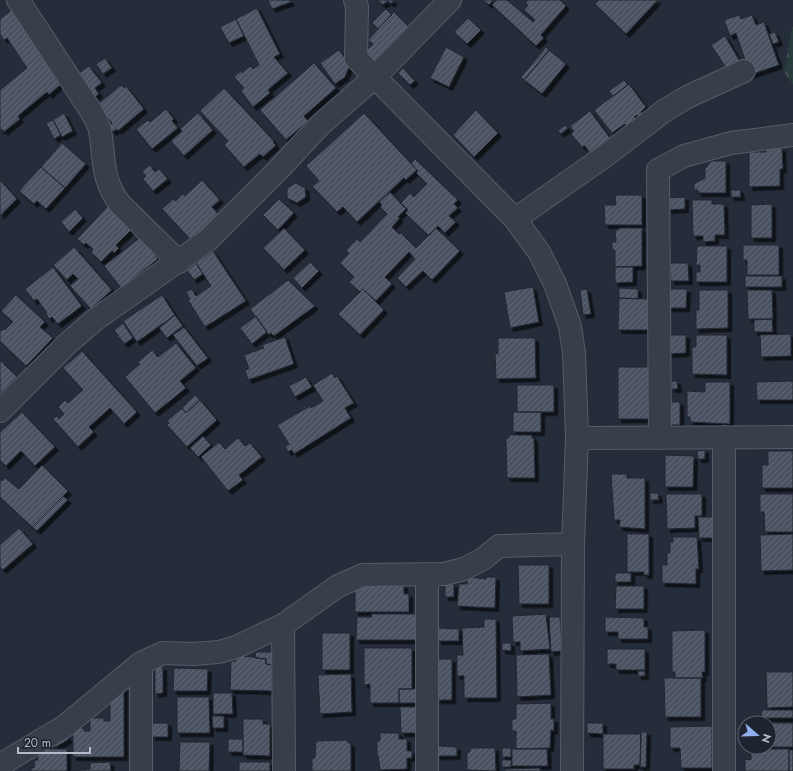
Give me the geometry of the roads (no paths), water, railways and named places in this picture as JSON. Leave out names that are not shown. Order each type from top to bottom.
[{"type":"street","points":[[18,0],[90,111],[100,129],[103,166],[106,180],[112,194],[120,204],[179,262]]},
{"type":"street","points":[[356,0],[356,58],[376,76],[515,219],[539,252],[555,284],[570,326],[574,353],[577,438],[573,544],[572,771]]},
{"type":"street","points":[[0,411],[67,344],[96,319],[179,262],[208,240],[278,170],[320,125],[376,76],[450,0]]},
{"type":"street","points":[[515,219],[605,156],[664,111],[688,97],[744,71]]},
{"type":"street","points":[[660,438],[658,170],[684,156],[731,143],[793,135]]},
{"type":"street","points":[[724,437],[724,771]]},
{"type":"street","points":[[577,438],[793,437]]},
{"type":"street","points":[[0,767],[8,760],[65,726],[141,663],[163,652],[193,654],[219,652],[236,647],[283,625],[338,586],[363,575],[444,574],[464,569],[483,559],[499,546],[573,544]]},
{"type":"street","points":[[427,575],[427,771]]},
{"type":"street","points":[[283,625],[284,771]]},
{"type":"street","points":[[141,663],[141,771]]}]
